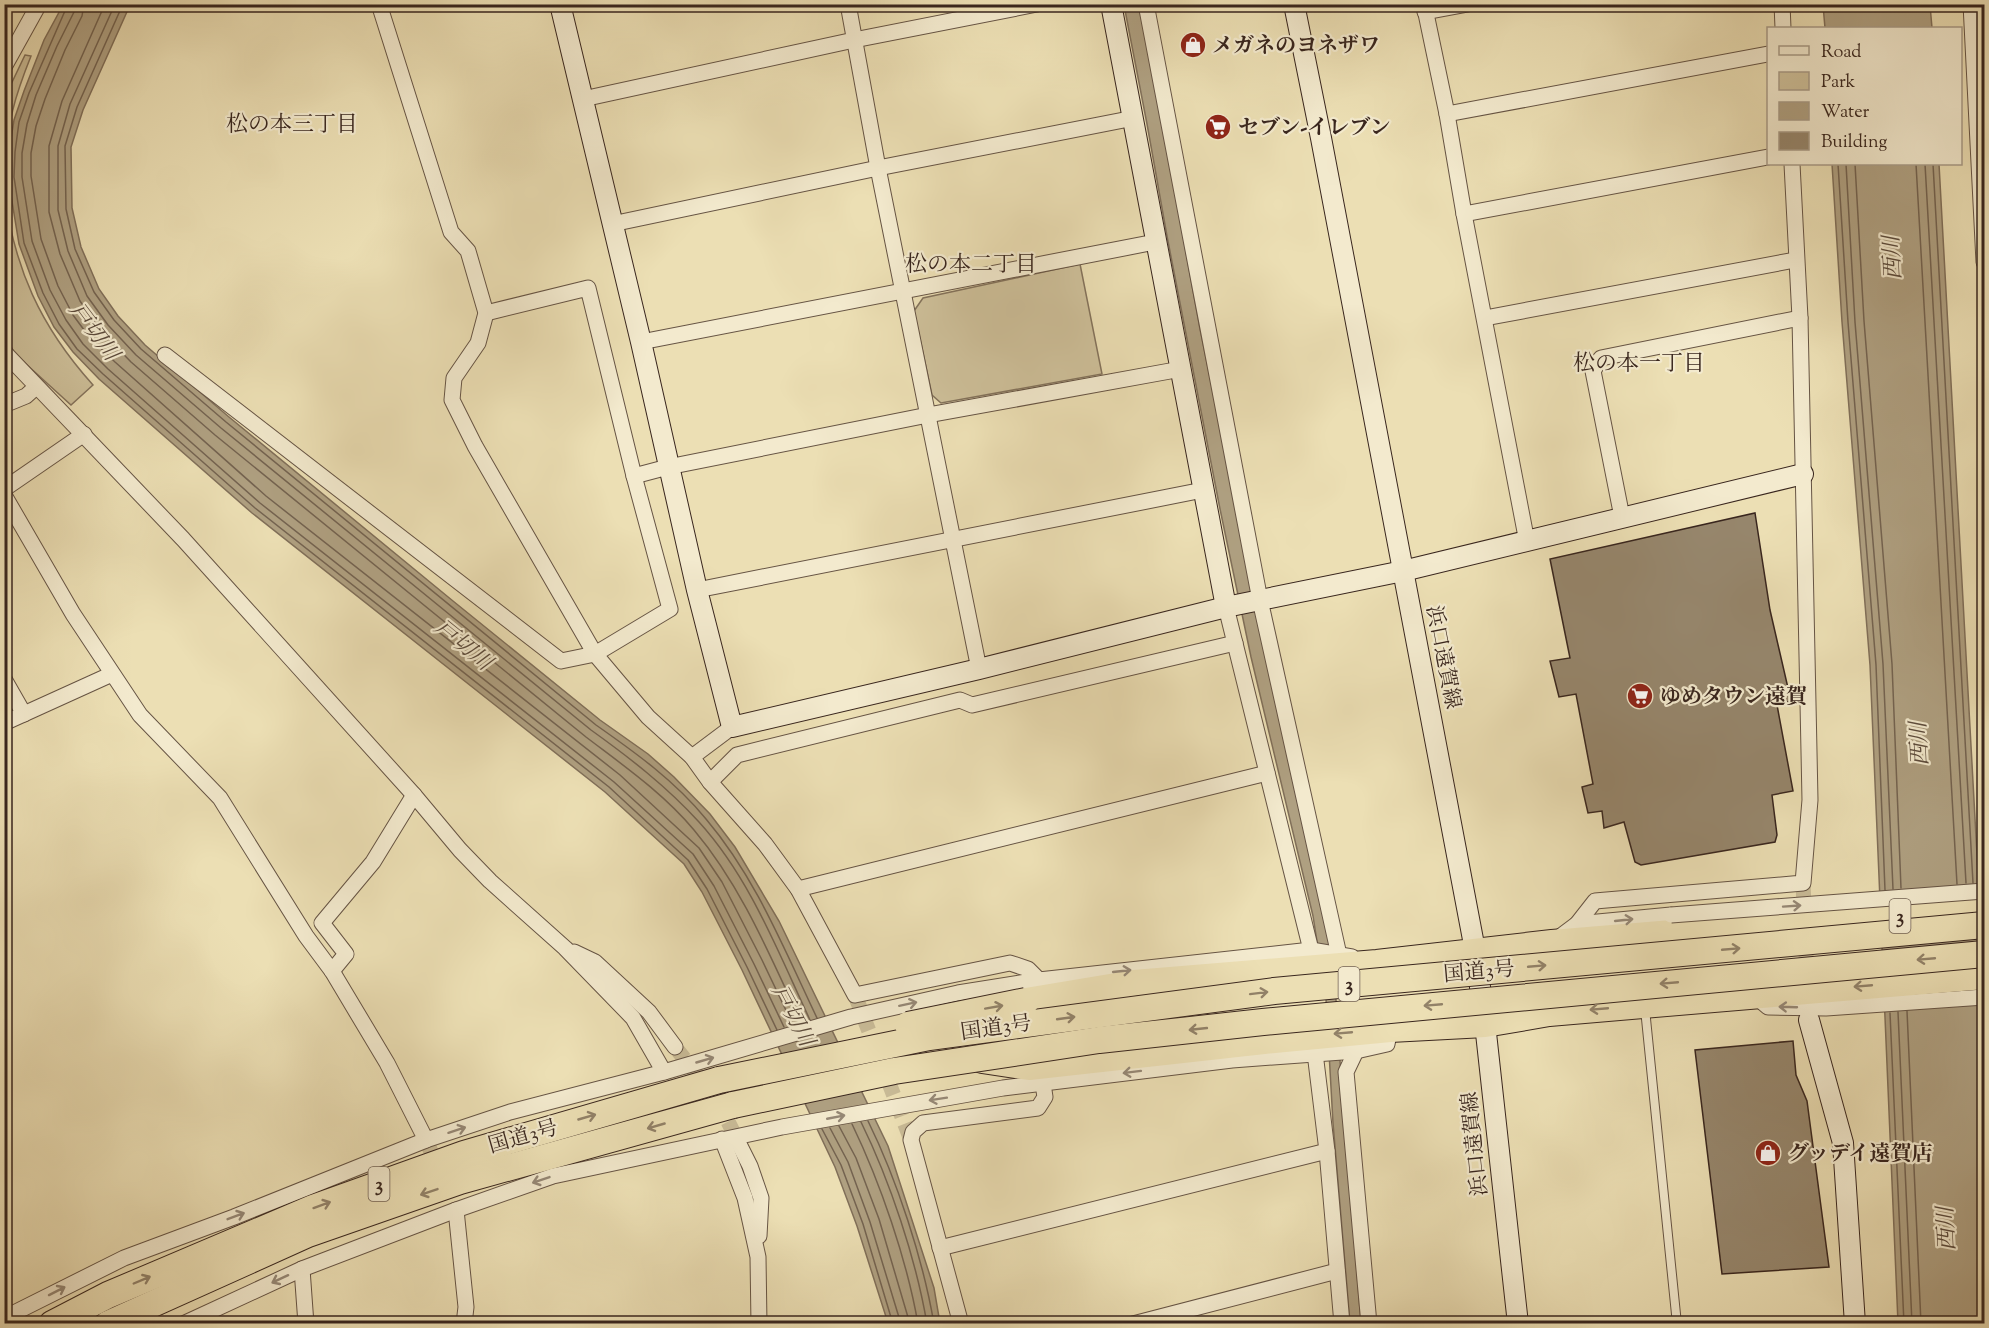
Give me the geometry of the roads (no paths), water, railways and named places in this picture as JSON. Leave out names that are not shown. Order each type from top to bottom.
[{"type":"highway","name":"3","points":[[1552,943],[1815,921],[1984,910]]},
{"type":"highway","name":"国道3号","points":[[51,1323],[108,1295],[313,1208],[465,1154],[727,1078],[929,1037],[1274,991],[1984,925]]},
{"type":"highway","points":[[727,1078],[877,1032],[951,1015],[1032,991],[1377,963],[1552,943]]},
{"type":"highway","name":"国道3号","points":[[108,1323],[308,1234],[460,1181],[733,1105],[894,1071],[1099,1040],[1263,1022],[1984,954]]},
{"type":"highway","points":[[974,1059],[1036,1076],[1274,1040],[1390,1029],[1485,1024],[1549,1014],[1753,995],[1826,999],[1984,976]]},
{"type":"street","points":[[4,67],[39,4]]},
{"type":"street","points":[[379,4],[451,232],[468,251],[486,314],[478,343],[454,378],[452,400],[475,446],[595,654],[648,717],[692,758],[710,782],[765,844],[798,889],[855,995],[1010,963],[1028,969],[1032,991]]},
{"type":"street","points":[[560,4],[641,342],[697,590],[732,727]]},
{"type":"street","points":[[848,4],[902,290],[979,669]]},
{"type":"street","points":[[583,99],[854,40],[1037,4]]},
{"type":"street","points":[[1111,4],[1226,607],[1311,950]]},
{"type":"street","points":[[1146,4],[1260,600],[1339,955]]},
{"type":"street","name":"浜口遠賀線","points":[[1294,4],[1475,950],[1518,1323]]},
{"type":"street","points":[[1468,4],[1425,8],[1527,542]]},
{"type":"street","points":[[1782,4],[1783,27]]},
{"type":"street","points":[[1971,4],[1984,262]]},
{"type":"street","points":[[1447,114],[1767,54]]},
{"type":"street","points":[[612,224],[878,168],[1134,118]]},
{"type":"street","points":[[1464,214],[1767,157]]},
{"type":"street","points":[[1552,943],[1577,924],[1595,901],[1803,883],[1810,800],[1800,318],[1792,165]]},
{"type":"street","points":[[641,342],[1155,242]]},
{"type":"street","points":[[1485,318],[1796,260]]},
{"type":"street","points":[[165,355],[561,661],[595,654],[670,609],[634,476],[588,288],[486,314]]},
{"type":"street","points":[[1622,517],[1593,372],[1601,358],[1800,318]]},
{"type":"street","points":[[7,358],[84,434],[183,539],[414,795],[460,850],[490,881],[565,948],[633,1018],[664,1072]]},
{"type":"street","points":[[634,476],[668,467],[928,415],[1181,369]]},
{"type":"street","points":[[4,405],[26,396],[36,387]]},
{"type":"street","points":[[4,489],[84,434]]},
{"type":"street","points":[[692,758],[732,727],[979,669],[1226,607],[1403,572],[1803,474]]},
{"type":"street","points":[[697,590],[1203,490]]},
{"type":"street","points":[[4,495],[45,568],[140,715],[220,798],[306,936],[332,971],[387,1063],[426,1140]]},
{"type":"street","points":[[710,782],[737,755],[960,700],[972,705],[1235,643]]},
{"type":"street","points":[[4,723],[112,674]]},
{"type":"street","points":[[4,679],[24,714]]},
{"type":"street","points":[[798,889],[1268,773]]},
{"type":"street","points":[[332,971],[346,954],[322,923],[373,861],[414,795]]},
{"type":"street","points":[[1577,924],[1984,891]]},
{"type":"street","points":[[565,948],[595,962],[649,1012],[675,1047]]},
{"type":"street","points":[[4,1318],[124,1258],[426,1140],[510,1112],[664,1072],[851,1017],[958,993],[1032,991],[1311,950],[1377,963]]},
{"type":"street","points":[[1826,999],[1984,997]]},
{"type":"street","points":[[1809,1020],[1843,1143],[1855,1323]]},
{"type":"street","points":[[183,1323],[302,1269],[456,1210],[553,1176],[782,1127],[1003,1088],[1036,1076],[1356,1051],[1387,1044],[1390,1029]]},
{"type":"street","points":[[1356,1051],[1346,1072],[1369,1323]]},
{"type":"street","points":[[1315,1053],[1327,1151],[1342,1323]]},
{"type":"street","points":[[961,1323],[911,1140],[913,1132],[923,1123],[1038,1108],[1045,1097],[1036,1076]]},
{"type":"street","points":[[722,1139],[745,1198],[758,1257]]},
{"type":"street","points":[[737,1140],[750,1166],[761,1198],[758,1257],[759,1323]]},
{"type":"street","points":[[940,1248],[1327,1151]]},
{"type":"street","points":[[456,1210],[466,1306],[464,1323]]},
{"type":"street","points":[[302,1269],[306,1323]]},
{"type":"street","points":[[1133,1323],[1337,1271]]},
{"type":"lane","points":[[1645,1005],[1677,1323]]},
{"type":"water","name":"戸切川","points":[[63,5],[130,5],[83,110],[71,147],[72,208],[81,247],[99,289],[118,316],[145,345],[453,601],[600,720],[648,754],[710,814],[735,847],[779,921],[888,1146],[934,1288],[940,1323],[888,1323],[857,1226],[835,1167],[742,970],[702,892],[684,864],[605,792],[252,513],[99,379],[73,352],[54,327],[38,296],[19,244],[8,177],[14,120],[44,40]]},
{"type":"water","points":[[1124,5],[1141,5],[1200,329],[1245,546],[1332,939],[1346,1152],[1361,1323],[1350,1323],[1333,1123],[1326,999],[1313,916],[1251,657],[1220,509]]},
{"type":"water","points":[[1823,5],[1930,5],[1932,27],[1825,27]]},
{"type":"water","name":"西川","points":[[1832,165],[1939,165],[1984,982],[1984,1323],[1898,1323],[1870,665],[1842,322]]},
{"type":"tunnel","points":[[1803,883],[1807,978]]},
{"type":"tunnel","points":[[855,995],[911,1140]]},
{"type":"tunnel","points":[[675,1047],[718,1101],[737,1140]]},
{"type":"tunnel","points":[[426,1140],[456,1210]]},
{"type":"place","name":"メガネのヨネザワ","points":[[1193,45]]},
{"type":"place","name":"セブン-イレブン","points":[[1218,127]]},
{"type":"place","name":"ゆめタウン遠賀","points":[[1640,696]]},
{"type":"place","name":"グッデイ遠賀店","points":[[1768,1153]]},
{"type":"district","name":"松の本三丁目","points":[[292,123]]},
{"type":"district","name":"松の本二丁目","points":[[971,263]]},
{"type":"district","name":"松の本一丁目","points":[[1639,362]]}]
